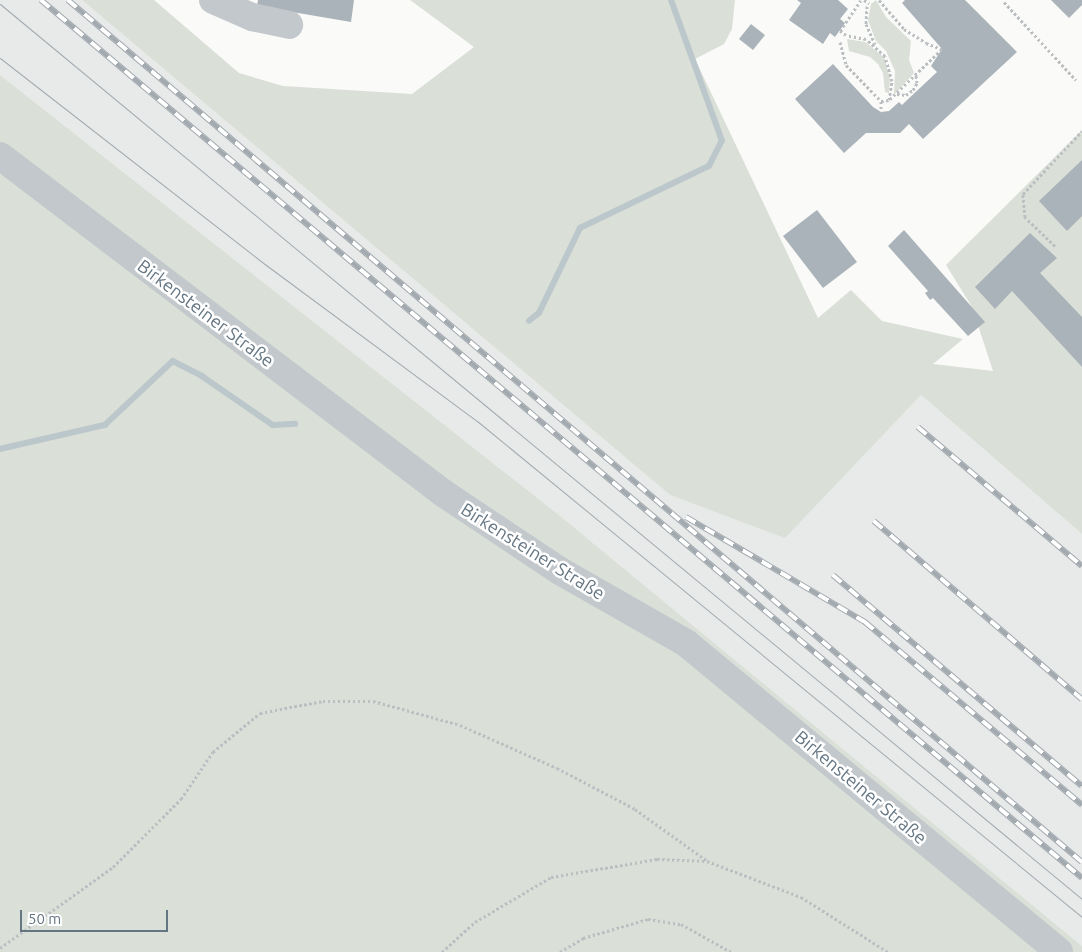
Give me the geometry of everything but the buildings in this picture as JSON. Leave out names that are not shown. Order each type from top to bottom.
[{"type":"street","points":[[213,0],[252,17],[289,25]]},
{"type":"street","name":"Birkensteiner Straße","points":[[0,156],[450,498],[560,571],[686,643],[1059,952]]},
{"type":"path","points":[[877,46],[840,31],[862,0],[868,5],[866,24],[891,68],[889,100]]},
{"type":"path","points":[[880,0],[904,29],[926,43],[942,49],[897,94],[889,100],[880,101]]},
{"type":"path","points":[[1004,2],[1076,80]]},
{"type":"path","points":[[840,42],[846,65],[880,101],[882,112]]},
{"type":"path","points":[[897,94],[906,95],[913,90],[917,83],[916,74]]},
{"type":"path","points":[[1054,246],[1025,217],[1023,194],[1082,131]]},
{"type":"path","points":[[0,948],[112,867],[181,799],[213,752],[260,713],[324,701],[374,701],[460,725],[557,768],[635,809],[707,860],[801,896],[888,952]]},
{"type":"path","points":[[442,952],[475,922],[551,877],[657,859],[707,860]]},
{"type":"path","points":[[560,952],[598,932],[648,920],[681,924],[732,952]]},
{"type":"shaded area","points":[[0,0],[82,0],[670,495],[785,537],[921,395],[1082,534],[1082,946],[559,515],[0,75]]},
{"type":"shaded area","points":[[82,0],[154,0],[239,73],[283,86],[412,94],[474,47],[410,0],[735,0],[732,29],[724,44],[695,59],[818,318],[851,290],[882,321],[963,339],[933,364],[993,371],[972,307],[946,265],[1082,130],[1082,534],[921,395],[785,538],[670,495]]},
{"type":"shaded area","points":[[876,0],[886,17],[911,41],[909,60],[914,73],[894,95],[895,71],[886,51],[876,41],[868,20],[871,4]]},
{"type":"shaded area","points":[[847,39],[865,42],[884,57],[890,78],[889,93],[885,92],[883,73],[878,64],[870,57],[849,51]]},
{"type":"shaded area","points":[[0,75],[559,515],[1082,946],[1082,952],[0,952]]},
{"type":"waterway","points":[[529,321],[539,313],[580,228],[709,166],[722,141],[671,0]]},
{"type":"waterway","points":[[0,449],[105,425],[173,361],[202,376],[273,425],[295,424]]},
{"type":"tram line","points":[[0,4],[1082,899]]},
{"type":"tram line","points":[[0,58],[266,265],[477,421],[1082,917]]},
{"type":"railway","points":[[41,0],[1082,878]]},
{"type":"railway","points":[[68,0],[1082,862]]},
{"type":"railway","points":[[918,427],[1082,566]]},
{"type":"railway","points":[[686,517],[865,622],[1082,805]]},
{"type":"railway","points":[[874,521],[1082,699]]},
{"type":"railway","points":[[833,575],[1082,786]]}]
